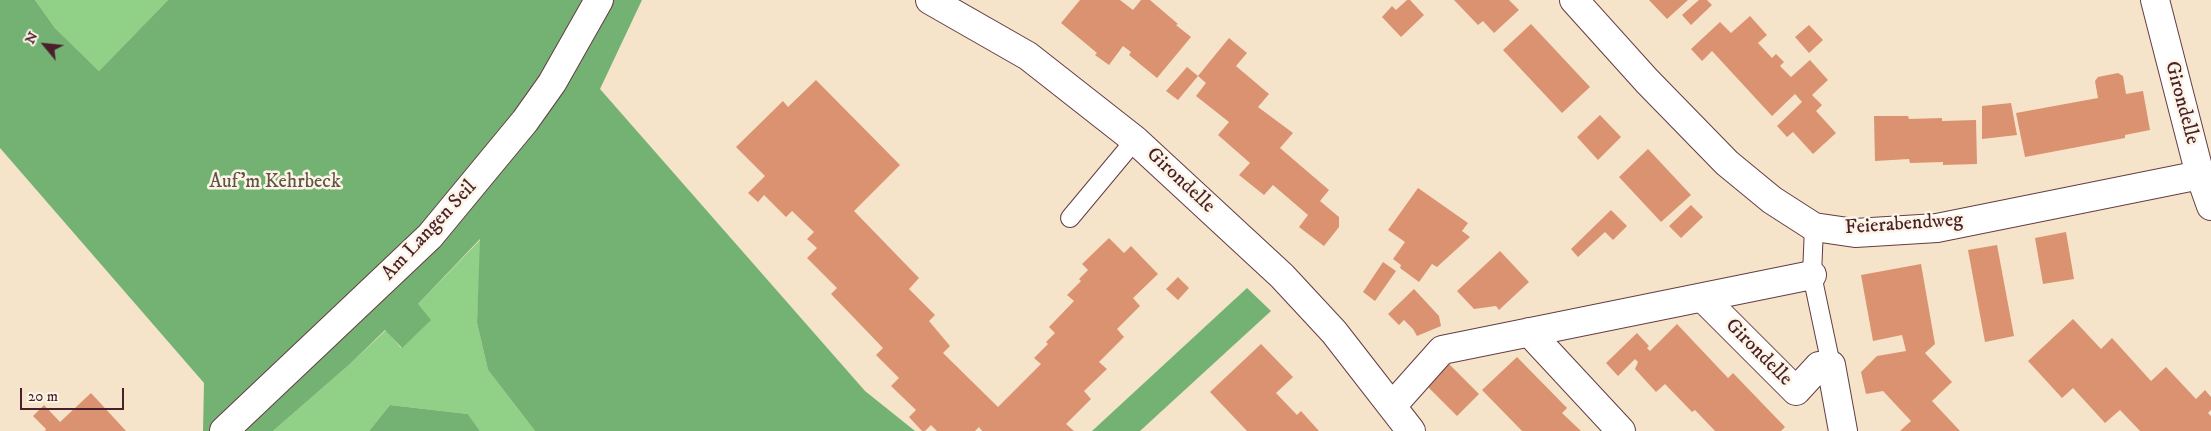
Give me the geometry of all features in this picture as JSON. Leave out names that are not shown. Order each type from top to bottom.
[{"type":"street","name":"Am Langen Seil","points":[[224,431],[430,236],[525,121],[552,83],[599,0]]},
{"type":"street","name":"Girondelle","points":[[930,0],[1028,56],[1135,140],[1282,276],[1334,332],[1393,405],[1411,431]]},
{"type":"street","name":"Feierabendweg","points":[[1574,0],[1647,81],[1727,163],[1772,200],[1814,227],[1855,232],[1937,228],[2200,175]]},
{"type":"street","name":"Girondelle","points":[[2154,0],[2200,175],[2211,206]]},
{"type":"street","name":"Girondelle","points":[[1393,405],[1442,350],[1812,276]]},
{"type":"street","name":"Girondelle","points":[[1704,299],[1796,391],[1819,366],[1831,365]]},
{"type":"street","points":[[1529,332],[1621,431]]},
{"type":"street","points":[[1831,365],[1843,431]]},
{"type":"lane","points":[[1070,218],[1135,140]]},
{"type":"lane","points":[[1814,227],[1812,276],[1831,365]]},
{"type":"green space","name":"Auf'm Kehrbeck","points":[[0,0],[35,0],[55,28],[99,71],[168,0],[642,0],[600,89],[865,391],[915,431],[535,431],[488,370],[477,323],[480,239],[418,304],[431,320],[402,348],[385,330],[350,364],[273,431],[203,431],[204,383],[0,148]]},
{"type":"green space","points":[[35,0],[168,0],[99,71],[55,28]]},
{"type":"green space","points":[[481,239],[477,323],[488,370],[535,431],[480,431],[468,414],[390,405],[369,431],[273,431],[386,330],[401,348],[418,304]]},
{"type":"green space","points":[[1247,288],[1271,311],[1140,431],[1092,431]]},
{"type":"green space","points":[[390,405],[468,414],[480,431],[369,431]]},
{"type":"building","points":[[1080,0],[1120,0],[1133,10],[1141,0],[1150,0],[1191,37],[1157,78],[1129,55],[1131,52],[1123,46],[1109,65],[1095,55],[1097,53],[1061,23]]},
{"type":"building","points":[[1407,0],[1410,0],[1424,15],[1401,37],[1382,17],[1392,6],[1396,10]]},
{"type":"building","points":[[1454,0],[1509,0],[1519,10],[1494,33],[1483,21],[1478,25]]},
{"type":"building","points":[[1649,0],[1688,0],[1667,19]]},
{"type":"building","points":[[1699,0],[1707,0],[1712,5],[1691,25],[1682,15]]},
{"type":"building","points":[[1750,16],[1767,35],[1758,43],[1772,58],[1776,54],[1784,62],[1780,66],[1791,77],[1810,60],[1828,80],[1812,95],[1822,105],[1816,111],[1836,133],[1813,154],[1793,132],[1787,137],[1777,126],[1802,102],[1795,94],[1772,116],[1712,51],[1702,61],[1691,49],[1720,22],[1731,33]]},
{"type":"building","points":[[1531,24],[1590,87],[1562,113],[1503,50]]},
{"type":"building","points":[[1809,25],[1823,40],[1809,53],[1795,37]]},
{"type":"building","points":[[1229,38],[1247,53],[1236,66],[1269,94],[1258,107],[1293,133],[1280,148],[1329,190],[1320,201],[1339,217],[1339,227],[1324,246],[1299,227],[1308,215],[1273,185],[1264,195],[1239,175],[1250,163],[1218,135],[1229,122],[1196,96],[1206,83],[1198,76]]},
{"type":"building","points":[[1187,67],[1198,76],[1178,100],[1166,91]]},
{"type":"building","points":[[2118,73],[2123,76],[2126,94],[2143,91],[2150,130],[2125,135],[2125,138],[2025,157],[2016,113],[2098,98],[2095,81],[2098,77]]},
{"type":"building","points":[[816,80],[900,165],[854,211],[919,278],[909,289],[935,315],[929,321],[950,346],[943,353],[998,407],[1041,364],[1034,358],[1048,344],[1046,342],[1055,333],[1049,327],[1074,301],[1067,295],[1081,281],[1079,279],[1088,270],[1082,264],[1109,238],[1124,253],[1131,246],[1158,274],[1133,298],[1140,306],[1117,329],[1124,337],[1099,362],[1107,369],[1084,391],[1091,399],[1066,424],[1074,431],[982,431],[979,427],[975,431],[937,431],[931,425],[925,431],[922,431],[909,417],[916,410],[891,386],[899,378],[876,355],[883,348],[831,294],[837,288],[807,258],[817,248],[807,239],[814,232],[792,211],[786,217],[764,195],[758,202],[748,193],[765,176],[736,147],[783,101],[788,107]]},
{"type":"building","points":[[2011,103],[2017,135],[1982,139],[1982,106]]},
{"type":"building","points":[[1600,115],[1621,137],[1598,160],[1577,137]]},
{"type":"building","points":[[1874,116],[1908,116],[1909,119],[1942,118],[1942,121],[1976,120],[1977,164],[1943,165],[1943,162],[1910,163],[1909,159],[1875,161]]},
{"type":"building","points":[[1648,149],[1691,195],[1661,222],[1619,177]]},
{"type":"building","points":[[1418,188],[1468,223],[1462,231],[1470,237],[1437,267],[1432,264],[1419,282],[1400,268],[1401,265],[1393,259],[1405,242],[1388,230]]},
{"type":"building","points":[[1691,205],[1703,217],[1681,238],[1669,226]]},
{"type":"building","points":[[1611,210],[1627,226],[1613,240],[1605,232],[1578,257],[1571,249]]},
{"type":"building","points":[[2066,232],[2074,279],[2043,284],[2035,238]]},
{"type":"building","points":[[1997,245],[2014,336],[1985,342],[1968,250]]},
{"type":"building","points":[[1500,251],[1529,282],[1499,310],[1496,306],[1474,309],[1457,291]]},
{"type":"building","points":[[1383,262],[1396,271],[1375,301],[1363,292]]},
{"type":"building","points":[[1921,264],[1935,344],[1925,353],[1952,382],[1932,401],[1960,431],[1900,431],[1911,421],[1883,391],[1866,394],[1861,372],[1877,356],[1906,351],[1902,335],[1873,341],[1861,275]]},
{"type":"building","points":[[1178,277],[1189,288],[1178,300],[1166,289]]},
{"type":"building","points":[[1414,289],[1439,316],[1441,326],[1417,336],[1404,320],[1399,325],[1388,314]]},
{"type":"building","points":[[2073,319],[2101,349],[2112,338],[2151,381],[2166,367],[2196,399],[2205,390],[2211,397],[2211,410],[2208,413],[2211,416],[2211,431],[2140,431],[2120,410],[2105,423],[2073,388],[2062,398],[2028,361]]},
{"type":"building","points":[[1677,324],[1728,378],[1733,373],[1785,427],[1781,431],[1715,431],[1695,410],[1692,412],[1665,384],[1656,392],[1635,369],[1638,362],[1635,359],[1618,376],[1606,363],[1637,333],[1649,346],[1647,348],[1650,351]]},
{"type":"building","points":[[1261,344],[1293,377],[1276,393],[1297,415],[1301,411],[1319,431],[1247,431],[1210,392]]},
{"type":"building","points":[[1517,357],[1567,408],[1562,413],[1581,431],[1522,431],[1482,390]]},
{"type":"building","points":[[1448,363],[1479,394],[1457,416],[1426,385]]},
{"type":"building","points":[[91,393],[126,431],[45,431],[46,429],[33,416],[44,405],[60,422]]}]
